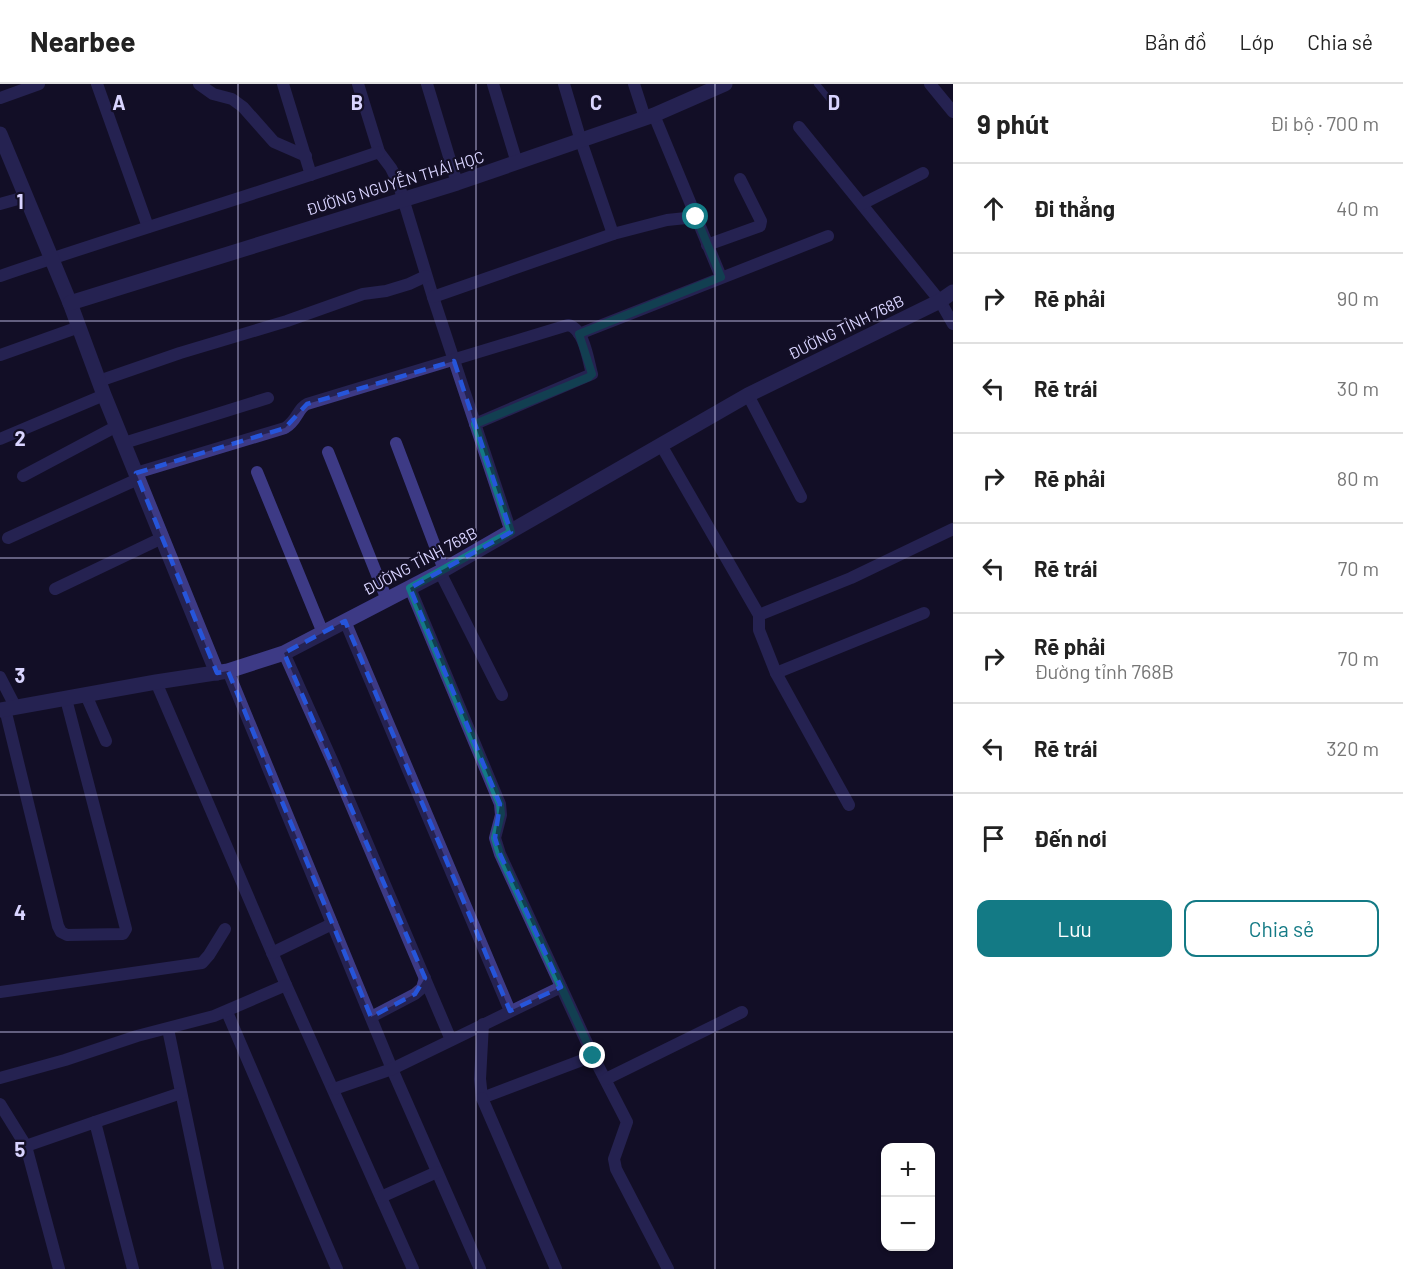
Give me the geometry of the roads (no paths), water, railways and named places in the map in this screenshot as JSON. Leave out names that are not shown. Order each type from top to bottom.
[{"type":"street","points":[[0,98],[39,84]]},
{"type":"street","points":[[97,84],[148,227]]},
{"type":"street","points":[[199,84],[213,94],[232,99],[243,107],[274,142],[306,156]]},
{"type":"street","points":[[283,84],[311,175]]},
{"type":"street","points":[[358,84],[380,152],[395,174],[404,200],[426,276],[511,532]]},
{"type":"street","points":[[427,84],[458,183]]},
{"type":"street","points":[[493,84],[517,163]]},
{"type":"street","points":[[564,84],[613,234]]},
{"type":"street","points":[[634,84],[696,217],[721,277]]},
{"type":"street","name":"ĐƯỜNG NGUYỄN THÁI HỌC","points":[[70,303],[458,183],[649,117],[725,84]]},
{"type":"street","points":[[930,84],[953,112]]},
{"type":"street","points":[[800,127],[862,204],[947,296],[953,324]]},
{"type":"street","points":[[0,134],[70,303],[162,538],[332,924],[392,1069],[480,1269]]},
{"type":"street","points":[[0,276],[380,152]]},
{"type":"street","points":[[862,204],[923,173]]},
{"type":"street","points":[[707,245],[760,226],[761,221],[740,179]]},
{"type":"street","points":[[0,204],[25,197]]},
{"type":"street","points":[[433,297],[613,234],[667,220],[696,217]]},
{"type":"street","points":[[579,334],[828,236]]},
{"type":"street","points":[[0,439],[180,352],[288,321],[363,294],[386,291],[409,284],[426,276]]},
{"type":"street","name":"ĐƯỜNG TỈNH 768B","points":[[7,709],[222,672],[284,653],[442,571],[748,396],[947,296]]},
{"type":"street","points":[[8,538],[137,476],[285,428],[295,422],[300,411],[307,404],[568,325],[575,327],[592,374],[589,377],[475,424]]},
{"type":"street","points":[[0,355],[79,327]]},
{"type":"street","points":[[748,396],[801,497]]},
{"type":"street","points":[[124,443],[268,398]]},
{"type":"street","points":[[23,476],[117,426]]},
{"type":"street","points":[[396,443],[442,571],[502,695]]},
{"type":"street","points":[[661,445],[759,615],[759,630],[776,673],[849,805]]},
{"type":"street","points":[[327,452],[387,600]]},
{"type":"street","points":[[257,472],[323,633]]},
{"type":"street","points":[[759,615],[851,578],[953,529]]},
{"type":"street","points":[[55,589],[162,538]]},
{"type":"street","points":[[410,588],[500,804],[501,814],[495,838],[500,854],[593,1056],[627,1122],[614,1159],[616,1169],[668,1269]]},
{"type":"street","points":[[776,673],[924,613]]},
{"type":"street","points":[[345,621],[510,1011]]},
{"type":"street","points":[[284,653],[451,1040]]},
{"type":"street","points":[[0,677],[57,926],[67,935],[123,934],[126,929],[66,699]]},
{"type":"street","points":[[156,682],[286,985],[413,1269]]},
{"type":"street","points":[[86,695],[105,741]]},
{"type":"street","points":[[272,953],[332,924]]},
{"type":"street","points":[[0,992],[202,963],[225,929]]},
{"type":"street","points":[[371,1017],[416,994],[422,988],[425,978]]},
{"type":"street","points":[[0,1078],[65,1060],[137,1036],[227,1012],[286,985]]},
{"type":"street","points":[[334,1089],[392,1069],[561,987]]},
{"type":"street","points":[[227,1012],[337,1269]]},
{"type":"street","points":[[606,1079],[742,1012]]},
{"type":"street","points":[[483,1024],[480,1079],[482,1098],[556,1269]]},
{"type":"street","points":[[168,1029],[218,1269]]},
{"type":"street","points":[[482,1098],[593,1056]]},
{"type":"street","points":[[26,1146],[181,1093]]},
{"type":"street","points":[[0,1104],[26,1146],[59,1269]]},
{"type":"street","points":[[95,1122],[133,1269]]},
{"type":"street","points":[[381,1197],[437,1172]]},
{"type":"lane","points":[[817,84],[830,100]]}]
